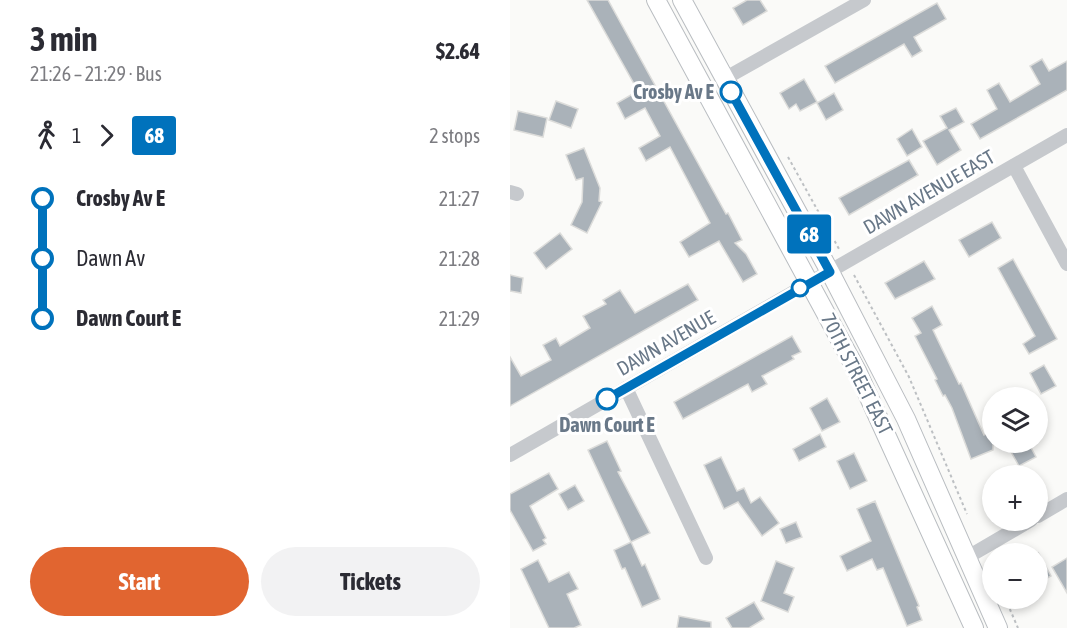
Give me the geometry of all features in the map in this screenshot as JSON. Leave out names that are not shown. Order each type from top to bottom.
[{"type":"main road","name":"70TH STREET EAST","points":[[656,0],[810,282],[891,443],[974,628]]},
{"type":"main road","name":"70TH STREET EAST","points":[[682,0],[830,272],[906,419],[998,628]]},
{"type":"street","points":[[724,79],[864,0]]},
{"type":"street","name":"DAWN AVENUE EAST","points":[[810,282],[1067,135]]},
{"type":"street","points":[[1014,166],[1067,264]]},
{"type":"street","name":"DAWN AVENUE","points":[[510,455],[810,282]]},
{"type":"street","points":[[626,388],[706,558]]},
{"type":"street","points":[[1048,510],[1067,500]]},
{"type":"street","points":[[966,558],[1012,531]]},
{"type":"path","points":[[1010,609],[1018,628]]},
{"type":"building","points":[[587,0],[608,0],[726,214],[728,213],[742,240],[735,243],[746,254],[757,274],[743,282],[719,241],[689,257],[680,242],[710,223],[670,147],[646,161],[639,148],[660,136],[645,108],[625,119],[617,103],[638,91]]},
{"type":"building","points":[[747,0],[760,0],[767,11],[743,25],[733,8]]},
{"type":"building","points":[[937,3],[946,19],[914,37],[922,51],[912,57],[904,44],[835,83],[825,66]]},
{"type":"building","points":[[1042,59],[1049,71],[1067,61],[1067,90],[980,139],[971,124],[997,109],[987,90],[999,83],[1010,102],[1040,84],[1030,66]]},
{"type":"building","points":[[804,79],[817,102],[800,111],[796,104],[789,109],[780,93]]},
{"type":"building","points":[[834,93],[843,110],[826,120],[817,103]]},
{"type":"building","points":[[556,101],[578,109],[571,128],[549,120]]},
{"type":"building","points":[[956,108],[964,122],[949,130],[961,150],[937,165],[923,141],[947,128],[940,116]]},
{"type":"building","points":[[518,111],[547,118],[543,137],[514,130]]},
{"type":"building","points":[[912,129],[922,147],[907,156],[897,139]]},
{"type":"building","points":[[584,148],[600,188],[599,201],[602,202],[587,233],[571,225],[582,202],[583,178],[576,180],[566,155]]},
{"type":"building","points":[[909,160],[918,175],[849,215],[839,198]]},
{"type":"building","points":[[992,222],[1001,238],[969,257],[959,240]]},
{"type":"building","points":[[560,233],[572,249],[546,269],[534,253]]},
{"type":"building","points":[[1013,259],[1057,339],[1029,354],[1023,344],[1035,336],[998,268]]},
{"type":"building","points":[[924,261],[935,279],[895,299],[885,283]]},
{"type":"building","points":[[510,275],[523,278],[521,293],[510,291]]},
{"type":"building","points":[[688,284],[698,300],[510,406],[510,357],[521,376],[551,360],[543,345],[556,338],[560,346],[590,328],[583,316],[606,304],[603,300],[620,290],[635,313]]},
{"type":"building","points":[[932,306],[942,325],[933,330],[959,384],[961,383],[982,430],[982,453],[986,453],[971,459],[952,408],[945,395],[943,396],[915,336],[921,333],[912,318]]},
{"type":"building","points":[[792,336],[801,352],[792,356],[794,359],[762,376],[767,384],[752,392],[748,384],[683,419],[674,402]]},
{"type":"building","points":[[1044,365],[1056,386],[1048,390],[1048,387],[1037,387],[1030,373]]},
{"type":"building","points":[[827,398],[840,422],[822,431],[810,408]]},
{"type":"building","points":[[820,434],[826,447],[799,461],[793,449]]},
{"type":"building","points":[[607,441],[621,471],[618,472],[650,533],[631,542],[588,450]]},
{"type":"building","points":[[854,453],[867,481],[850,489],[837,461]]},
{"type":"building","points":[[1012,453],[1034,453],[1036,457],[1018,465]]},
{"type":"building","points":[[721,457],[737,491],[744,488],[751,503],[760,497],[779,523],[762,536],[738,502],[724,509],[704,465]]},
{"type":"building","points":[[549,473],[558,489],[530,506],[546,538],[543,540],[546,544],[533,551],[510,510],[510,494]]},
{"type":"building","points":[[575,485],[584,501],[568,510],[559,494]]},
{"type":"building","points":[[875,501],[919,606],[917,607],[922,620],[907,626],[883,568],[877,570],[872,559],[847,571],[840,556],[871,541],[857,509]]},
{"type":"building","points":[[796,522],[802,537],[786,543],[780,529]]},
{"type":"building","points":[[631,542],[642,566],[645,564],[660,599],[642,607],[625,568],[622,569],[614,550]]},
{"type":"building","points":[[1067,558],[1067,593],[1052,567]]},
{"type":"building","points":[[538,560],[549,582],[569,572],[578,589],[567,594],[581,625],[574,628],[549,628],[521,569]]},
{"type":"building","points":[[776,561],[794,568],[784,593],[794,597],[788,612],[761,601]]},
{"type":"building","points":[[754,602],[764,619],[749,628],[732,628],[726,618]]},
{"type":"building","points":[[679,616],[711,622],[711,628],[677,628]]},
{"type":"bus line","name":"68","points":[[607,399],[830,272],[731,92]]},
{"type":"place","name":"Crosby Av E","points":[[731,92]]},
{"type":"place","name":"Dawn Court E","points":[[607,399]]}]
